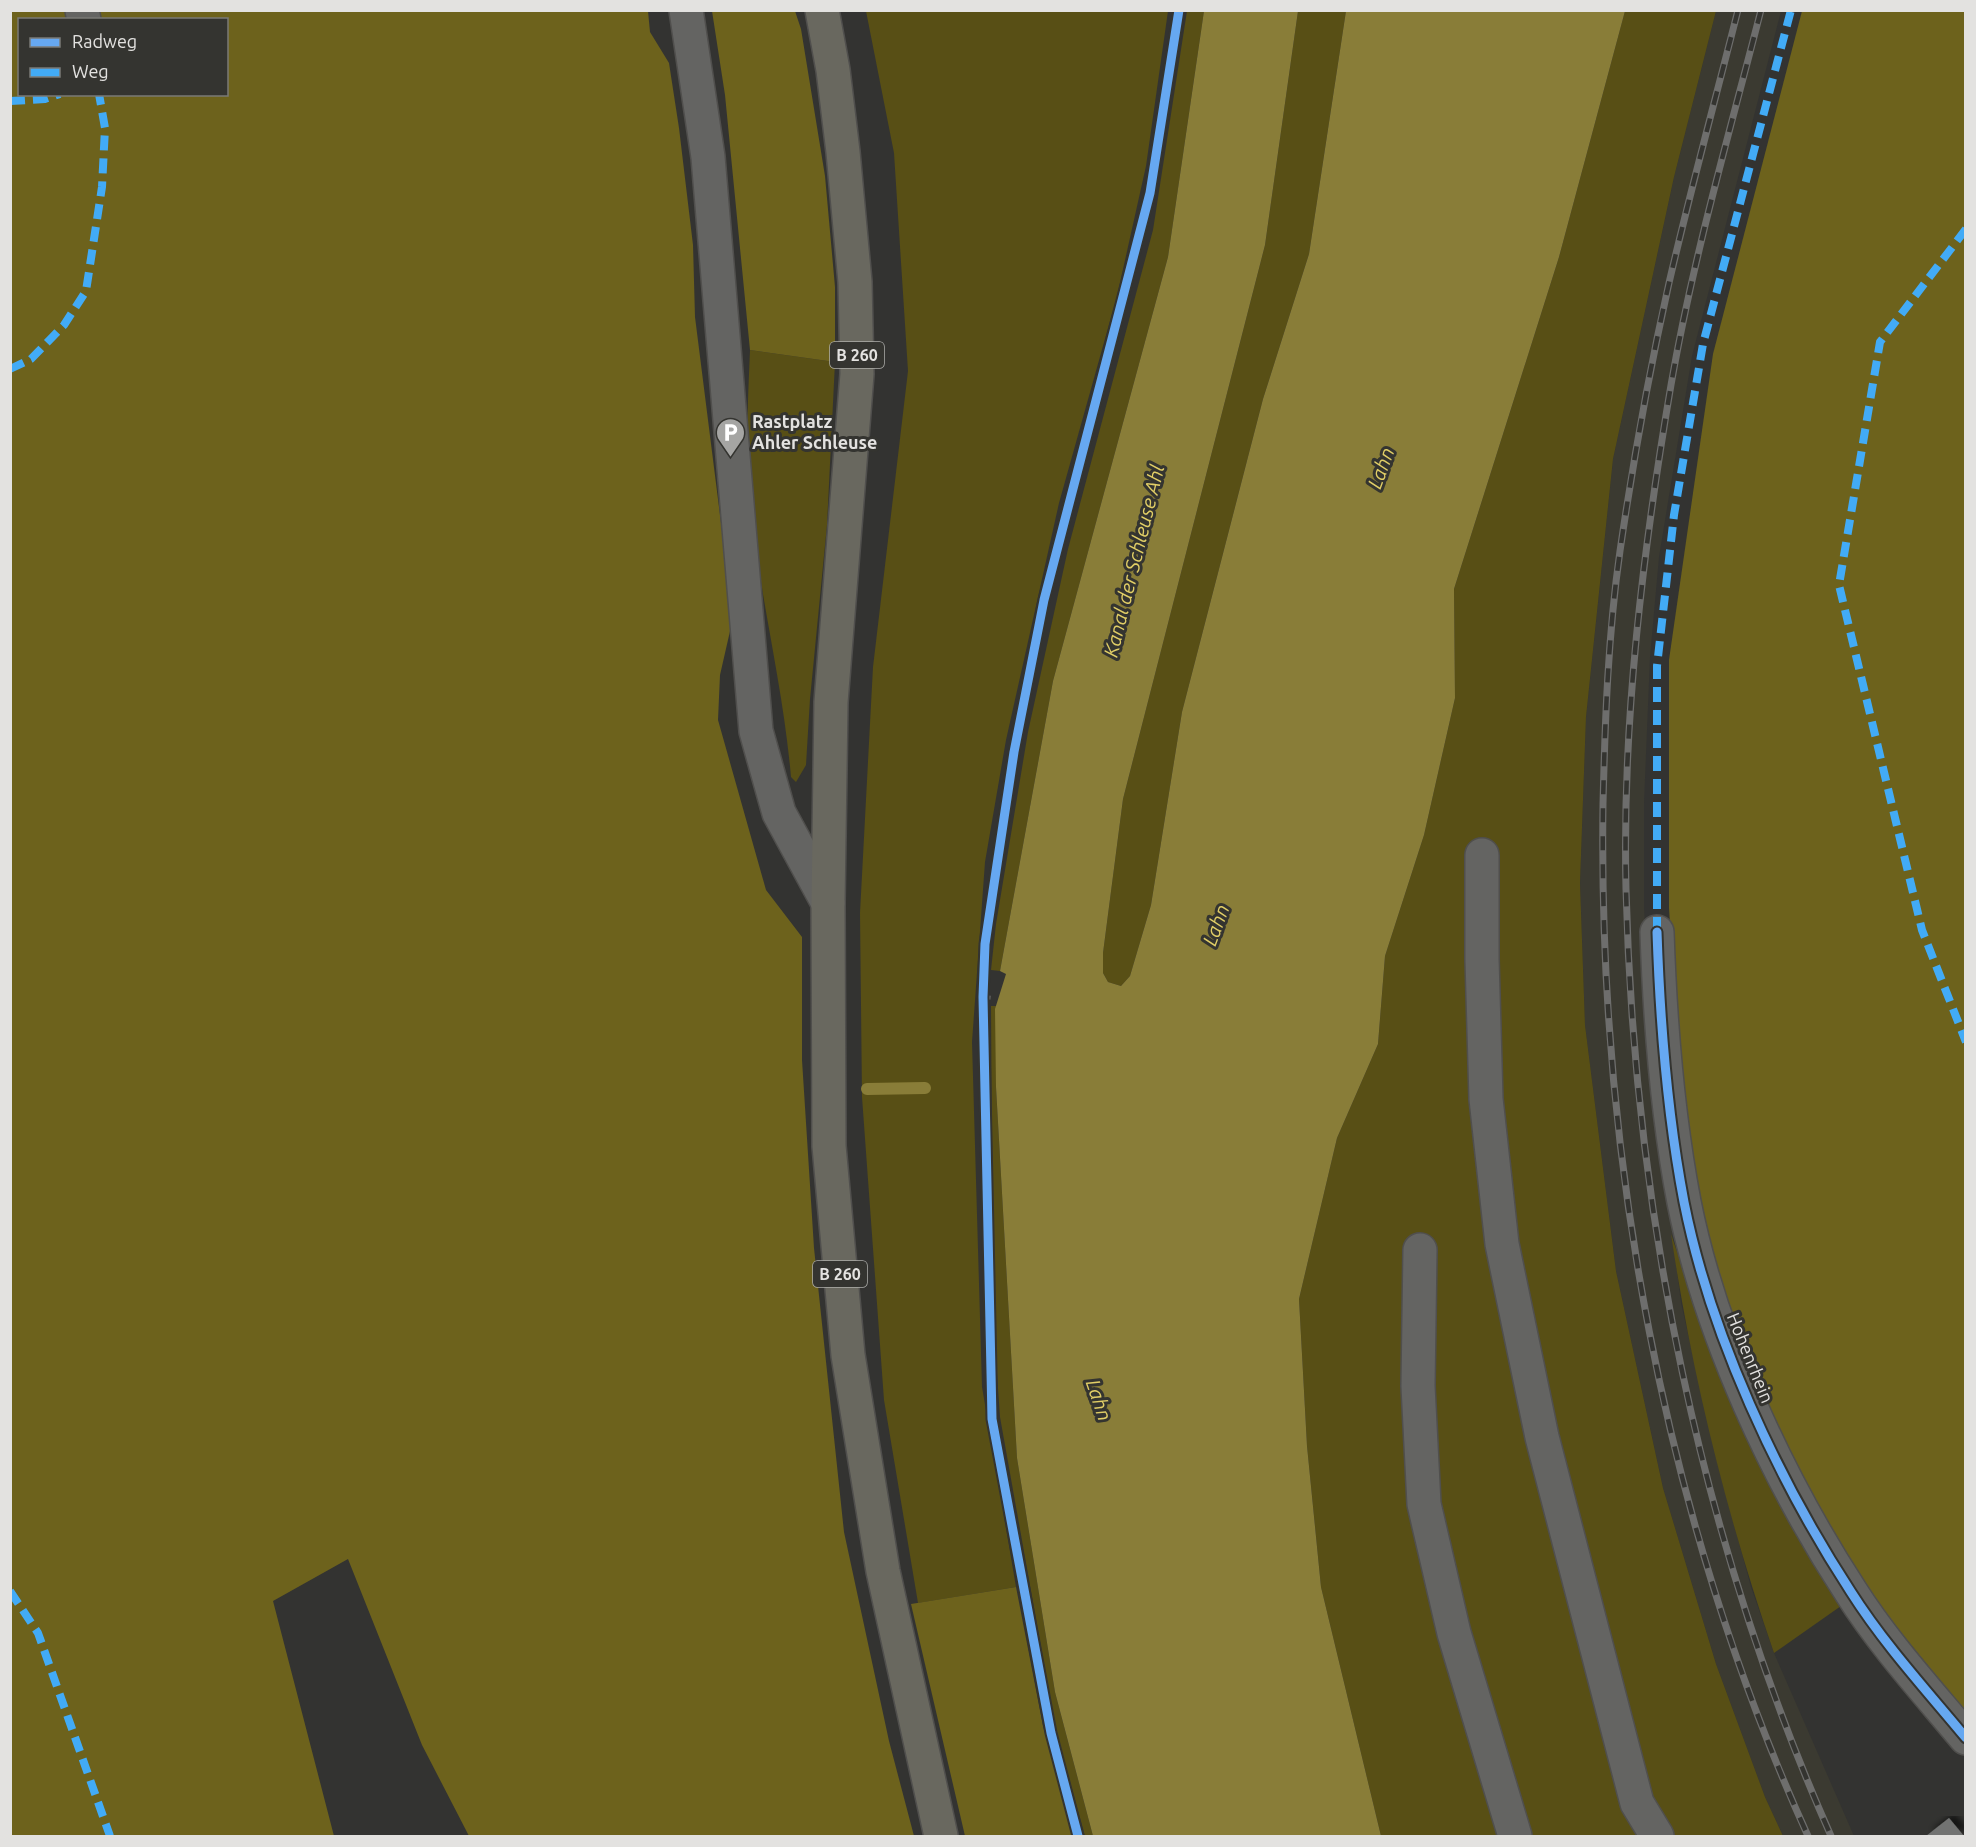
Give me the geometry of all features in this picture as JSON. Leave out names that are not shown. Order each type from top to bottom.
[{"type":"main road","name":"B 260","points":[[822,10],[843,152],[855,282],[857,374],[831,702],[828,903],[829,1146],[848,1355],[882,1571],[941,1836]]},
{"type":"street","points":[[681,15],[708,157],[756,731],[779,813],[828,903]]},
{"type":"street","points":[[1482,855],[1486,1099],[1502,1244],[1542,1437],[1636,1803],[1651,1835]]},
{"type":"street","name":"Hohenrhein","points":[[1657,932],[1660,1028],[1684,1202],[1703,1281],[1726,1347],[1756,1417],[1814,1533],[1852,1594],[1965,1738]]},
{"type":"street","points":[[1420,1250],[1418,1386],[1424,1504],[1454,1633],[1515,1836]]},
{"type":"path","points":[[983,997],[994,998]]},
{"type":"shaded area","points":[[11,11],[648,11],[650,32],[669,63],[693,245],[695,317],[733,618],[720,675],[718,720],[766,890],[802,937],[802,1060],[814,1248],[844,1532],[889,1741],[914,1836],[469,1836],[422,1745],[348,1559],[273,1601],[334,1836],[11,1836]]},
{"type":"shaded area","points":[[712,11],[795,11],[801,29],[825,176],[835,287],[835,362],[750,350],[725,95]]},
{"type":"shaded area","points":[[866,11],[1168,11],[1146,166],[1117,296],[1059,503],[1006,740],[985,862],[972,1042],[982,1387],[1016,1587],[918,1603],[884,1400],[862,1097],[860,913],[873,667],[908,371],[894,153]]},
{"type":"shaded area","points":[[1187,11],[1204,11],[1168,257],[1053,681],[1000,971],[991,970],[996,924],[1028,732],[1068,549],[1153,230]]},
{"type":"shaded area","points":[[1298,11],[1346,11],[1309,254],[1263,399],[1182,712],[1151,905],[1130,976],[1121,986],[1108,982],[1103,973],[1103,953],[1123,799],[1265,245]]},
{"type":"shaded area","points":[[1625,11],[1716,11],[1674,177],[1613,459],[1586,717],[1580,883],[1585,1025],[1616,1271],[1663,1488],[1716,1664],[1765,1797],[1783,1836],[1381,1836],[1321,1587],[1307,1446],[1299,1299],[1337,1138],[1378,1044],[1385,956],[1424,835],[1455,698],[1454,589],[1559,257]]},
{"type":"shaded area","points":[[1716,11],[1781,11],[1692,356],[1659,557],[1650,657],[1644,803],[1644,906],[1648,992],[1659,1121],[1681,1303],[1718,1465],[1751,1587],[1774,1653],[1854,1836],[1783,1836],[1765,1797],[1716,1664],[1663,1488],[1616,1271],[1585,1025],[1580,883],[1586,717],[1613,459],[1674,177]]},
{"type":"shaded area","points":[[1802,11],[1965,11],[1965,1711],[1876,1602],[1821,1516],[1764,1402],[1722,1288],[1696,1181],[1677,1038],[1669,908],[1669,660],[1713,354]]},
{"type":"shaded area","points":[[750,350],[835,362],[827,525],[806,765],[796,782],[791,777],[750,501],[747,444]]},
{"type":"shaded area","points":[[991,1006],[996,1006],[996,1087],[1017,1458],[1055,1692],[1093,1836],[1085,1836],[1056,1731],[1000,1417],[993,1318]]},
{"type":"shaded area","points":[[1671,1234],[1688,1284],[1841,1606],[1774,1653],[1741,1550],[1713,1446],[1689,1340]]},
{"type":"shaded area","points":[[1016,1587],[1043,1726],[1073,1836],[965,1836],[911,1604]]},
{"type":"water","points":[[1204,11],[1298,11],[1265,245],[1123,799],[1103,953],[1103,973],[1108,982],[1121,986],[1130,976],[1151,905],[1182,712],[1263,399],[1309,254],[1346,11],[1625,11],[1559,257],[1454,589],[1455,698],[1424,835],[1385,956],[1378,1044],[1337,1138],[1299,1299],[1307,1446],[1321,1587],[1381,1836],[1093,1836],[1055,1692],[1017,1458],[996,1087],[995,1009],[1006,974],[1000,971],[1053,681],[1168,257]]},
{"type":"building","points":[[1949,1818],[1964,1836],[1926,1836]]},
{"type":"waterway","points":[[867,1089],[925,1088]]},
{"type":"railway","points":[[1738,10],[1669,283],[1642,417],[1620,551],[1606,709],[1603,804],[1604,935],[1613,1068],[1627,1200],[1649,1331],[1678,1461],[1714,1589],[1757,1714],[1808,1836]]},
{"type":"railway","points":[[1761,10],[1690,290],[1661,447],[1643,573],[1631,699],[1627,763],[1626,889],[1632,1010],[1643,1132],[1660,1253],[1682,1373],[1711,1491],[1745,1609],[1785,1724],[1831,1836]]},
{"type":"marked path","points":[[1657,932],[1657,666],[1674,515],[1703,344],[1791,10]]},
{"type":"marked path","points":[[10,101],[45,99],[54,96]]},
{"type":"marked path","points":[[10,369],[31,359],[64,325],[86,291],[102,187],[105,128],[99,96]]},
{"type":"marked path","points":[[1966,229],[1880,342],[1839,585],[1922,930],[1966,1042]]},
{"type":"marked path","points":[[10,1591],[38,1633],[110,1836]]},
{"type":"cycle path","points":[[1078,1836],[1051,1733],[992,1419],[983,997],[985,944],[1014,752],[1044,600],[1150,193],[1179,10]]},
{"type":"cycle path","points":[[1657,932],[1665,1067],[1678,1169],[1696,1252],[1729,1354],[1773,1454],[1798,1502],[1851,1592],[1906,1667],[1966,1738]]},
{"type":"place","name":"Rastplatz Ahler Schleuse","points":[[731,458]]},
{"type":"water label","name":"Lahn","points":[[1381,468]]},
{"type":"water label","name":"Kanal der Schleuse Ahl","points":[[1134,561]]},
{"type":"water label","name":"Lahn","points":[[1216,925]]},
{"type":"water label","name":"Lahn","points":[[1099,1400]]}]
